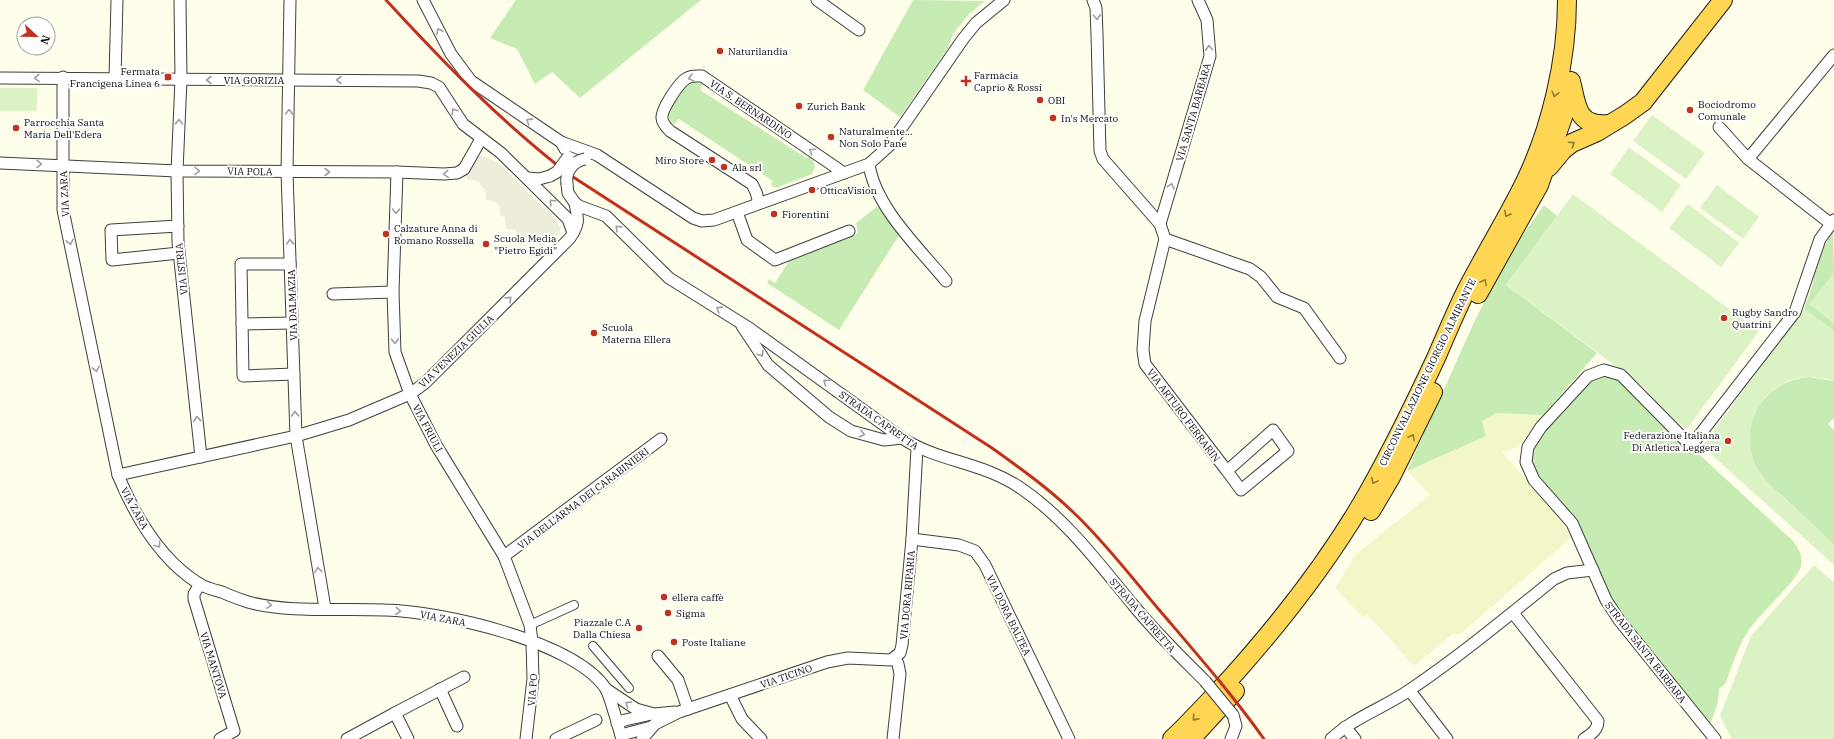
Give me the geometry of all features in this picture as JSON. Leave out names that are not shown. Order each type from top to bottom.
[{"type":"highway","name":"CIRCONVALLAZIONE GIORGIO ALMIRANTE","points":[[1172,739],[1190,723],[1246,661],[1315,574],[1368,493],[1400,432],[1478,266],[1525,182],[1537,152],[1555,97],[1563,57],[1567,0]]},
{"type":"highway","name":"CIRCONVALLAZIONE GIORGIO ALMIRANTE","points":[[1191,739],[1215,714],[1290,625],[1361,528],[1391,477],[1416,428],[1467,314],[1539,185],[1563,118],[1571,80],[1578,32],[1578,0]]},
{"type":"highway","points":[[1539,185],[1549,168],[1563,150],[1572,143],[1597,132],[1643,102],[1719,2]]},
{"type":"highway","points":[[1571,80],[1580,114],[1590,122],[1609,124]]},
{"type":"street","points":[[115,78],[117,0]]},
{"type":"street","name":"VIA ISTRIA","points":[[180,0],[180,80],[177,170],[179,254],[201,457]]},
{"type":"street","name":"VIA DALMAZIA","points":[[290,0],[290,80],[287,172],[296,436],[325,608]]},
{"type":"street","points":[[423,0],[451,54],[471,82],[561,142],[584,155]]},
{"type":"street","points":[[817,0],[859,30]]},
{"type":"street","points":[[528,178],[550,176],[557,172],[568,156],[575,151],[611,165],[693,218],[702,221],[714,220],[869,164],[889,146],[963,39],[976,23],[1004,0]]},
{"type":"street","points":[[1093,0],[1096,8],[1100,151],[1103,159],[1160,224],[1165,240],[1250,269],[1261,277],[1277,297],[1304,308],[1340,358]]},
{"type":"street","name":"VIA SANTA BARBARA","points":[[1160,224],[1210,56],[1207,20],[1198,0]]},
{"type":"street","points":[[1748,159],[1834,55]]},
{"type":"street","name":"VIA S. BERNARDINO","points":[[759,204],[752,184],[670,131],[664,124],[662,111],[680,83],[686,78],[702,76],[844,173]]},
{"type":"street","name":"VIA GORIZIA","points":[[0,78],[63,77],[180,80],[418,81],[431,83],[443,92],[450,107],[463,124],[501,153],[568,219],[573,233]]},
{"type":"street","name":"VIA ZARA","points":[[63,77],[63,210],[118,475],[128,498],[147,530],[164,552],[185,573],[200,584],[249,602],[303,608],[387,610],[438,615],[532,642],[581,666],[606,689],[636,709],[654,714]]},
{"type":"street","points":[[1719,127],[1748,159],[1833,222]]},
{"type":"street","name":"VIA POLA","points":[[0,164],[177,170],[397,172],[433,174],[457,173],[464,169],[469,162],[481,139]]},
{"type":"street","points":[[561,142],[568,156],[569,170]]},
{"type":"street","points":[[573,233],[578,220],[575,202],[568,193],[566,177],[569,170],[584,155]]},
{"type":"street","points":[[869,164],[871,174],[883,204],[946,281]]},
{"type":"street","name":"VIA FRIULI","points":[[397,172],[393,292],[395,352],[410,394],[436,446],[504,556],[530,625],[532,642]]},
{"type":"street","name":"STRADA CAPRETTA","points":[[575,202],[579,206],[606,216],[669,278],[740,322],[917,448],[981,467],[1000,476],[1038,501],[1075,536],[1159,636],[1205,681],[1233,715],[1236,726],[1231,739]]},
{"type":"street","points":[[737,212],[747,240],[776,260],[848,231]]},
{"type":"street","name":"STRADA SANTA BARBARA","points":[[1715,739],[1620,620],[1606,600],[1572,523],[1534,480],[1526,462],[1528,447],[1541,427],[1588,376],[1598,371],[1609,370],[1621,375],[1691,446],[1795,312],[1818,244],[1833,222]]},
{"type":"street","points":[[178,226],[112,230],[112,260],[179,254]]},
{"type":"street","name":"VIA VENEZIA GIULIA","points":[[118,475],[296,436],[349,420],[410,394],[425,383],[573,233]]},
{"type":"street","name":"VIA ARTURO FERRARIN","points":[[1165,240],[1145,321],[1143,350],[1146,364],[1241,490],[1288,451],[1273,430],[1227,471]]},
{"type":"street","points":[[290,264],[241,264],[243,376],[294,374]]},
{"type":"street","points":[[333,294],[393,292]]},
{"type":"street","points":[[740,322],[768,364],[829,417],[851,432],[884,440],[902,438]]},
{"type":"street","points":[[242,324],[292,323]]},
{"type":"street","name":"VIA DELL'ARMA DEI CARABINIERI","points":[[504,556],[661,440]]},
{"type":"street","name":"VIA DORA RIPARIA","points":[[895,658],[900,653],[902,645],[912,539],[917,448]]},
{"type":"street","name":"VIA DORA BALTEA","points":[[912,539],[959,545],[975,551],[985,564],[1069,739]]},
{"type":"street","points":[[1331,739],[1345,727],[1410,691],[1451,662],[1554,579],[1567,573],[1593,570]]},
{"type":"street","name":"VIA MANTOVA","points":[[200,584],[194,594],[194,599],[234,731],[220,739]]},
{"type":"street","points":[[530,625],[574,605]]},
{"type":"street","points":[[1513,613],[1598,721],[1598,727],[1595,731],[1584,739]]},
{"type":"street","name":"VIA PO","points":[[526,739],[533,679],[532,642]]},
{"type":"street","points":[[593,646],[629,688]]},
{"type":"street","points":[[658,656],[678,680],[684,710]]},
{"type":"street","name":"VIA TICINO","points":[[684,710],[836,660],[848,658],[883,661],[895,658]]},
{"type":"street","points":[[893,739],[900,674],[895,658]]},
{"type":"street","points":[[347,739],[464,677]]},
{"type":"street","points":[[440,689],[457,726]]},
{"type":"street","points":[[606,689],[621,737],[652,727],[684,710]]},
{"type":"street","points":[[1410,691],[1447,739]]},
{"type":"street","points":[[730,695],[742,719],[760,739]]},
{"type":"street","points":[[617,723],[654,714],[684,710]]},
{"type":"street","points":[[395,713],[408,739]]},
{"type":"street","points":[[556,739],[596,720]]},
{"type":"street","points":[[642,739],[652,727]]},
{"type":"street","points":[[1345,727],[1355,739]]},
{"type":"green space","points":[[516,0],[701,0],[580,98],[552,72],[535,84],[517,49],[490,38]]},
{"type":"green space","points":[[913,0],[985,1],[969,14],[953,34],[948,48],[900,117],[863,90]]},
{"type":"green space","points":[[692,82],[703,84],[700,90],[806,158],[812,155],[815,167],[812,174],[776,188],[771,185],[773,181],[679,119],[674,124],[672,123],[669,119],[669,111],[685,84]]},
{"type":"green space","points":[[0,88],[37,88],[37,111],[0,111]]},
{"type":"green space","points":[[1652,115],[1705,153],[1686,179],[1633,141]]},
{"type":"green space","points":[[1629,147],[1681,185],[1662,212],[1610,174]]},
{"type":"green space","points":[[1717,185],[1759,217],[1743,239],[1700,208]]},
{"type":"green space","points":[[1573,194],[1759,331],[1687,429],[1665,413],[1644,387],[1506,285]]},
{"type":"green space","points":[[1688,204],[1739,243],[1721,267],[1669,228]]},
{"type":"green space","points":[[1544,205],[1557,216],[1506,285],[1597,353],[1543,415],[1496,413],[1482,421],[1486,436],[1407,471],[1476,318],[1497,278],[1522,236]]},
{"type":"green space","points":[[878,206],[898,234],[898,237],[839,330],[767,283],[769,279],[775,283],[791,258],[794,259],[858,233],[856,223]]},
{"type":"green space","points":[[1833,231],[1834,273],[1810,304],[1834,323],[1834,331],[1804,309],[1812,287],[1818,257]]},
{"type":"green space","points":[[1834,273],[1834,323],[1809,304]]},
{"type":"green space","name":"Federazione Italiana Di Atletica Leggera","points":[[1804,309],[1834,331],[1834,381],[1819,377],[1795,379],[1780,385],[1773,390],[1758,407],[1754,417],[1751,428],[1751,451],[1754,462],[1771,486],[1834,545],[1834,565],[1702,446]]},
{"type":"green space","points":[[1609,371],[1793,541],[1801,556],[1801,566],[1798,573],[1752,625],[1743,639],[1725,684],[1719,689],[1718,702],[1708,731],[1619,620],[1578,533],[1534,480],[1528,447],[1588,376]]},
{"type":"green space","points":[[1809,377],[1834,381],[1834,418],[1828,424],[1834,430],[1834,545],[1763,478],[1751,452],[1751,424],[1759,406],[1769,394],[1787,382]]},
{"type":"green space","points":[[1496,413],[1543,415],[1518,447],[1502,452],[1563,521],[1571,538],[1459,635],[1454,633],[1414,666],[1367,614],[1363,618],[1335,588],[1356,554],[1430,495],[1407,471],[1485,436],[1482,421]]},
{"type":"green space","points":[[1814,565],[1834,582],[1834,739],[1732,739],[1720,716],[1751,636]]},
{"type":"shaded area","points":[[479,156],[486,157],[501,165],[556,220],[560,227],[560,233],[541,249],[536,240],[517,239],[516,230],[506,229],[505,217],[500,216],[499,205],[495,202],[486,200],[485,190],[477,181],[467,179],[465,173],[474,159]]},
{"type":"railway","points":[[386,0],[474,92],[520,134],[570,175],[992,448],[1054,495],[1073,512],[1107,548],[1214,674],[1264,739]]},
{"type":"place","name":"Naturilandia","points":[[720,51]]},
{"type":"place","name":"Fermata Francigena Linea 6","points":[[168,77]]},
{"type":"place","name":"Farmacia Caprio & Rossi","points":[[966,81]]},
{"type":"place","name":"OBI","points":[[1040,100]]},
{"type":"place","name":"Zurich Bank","points":[[799,106]]},
{"type":"place","name":"Bociodromo Comunale","points":[[1690,110]]},
{"type":"place","name":"In's Mercato","points":[[1053,118]]},
{"type":"place","name":"Parrocchia Santa Maria Dell'Edera","points":[[16,128]]},
{"type":"place","name":"Naturalmente... Non Solo Pane","points":[[831,137]]},
{"type":"place","name":"Miro Store","points":[[712,160]]},
{"type":"place","name":"Ala srl","points":[[724,167]]},
{"type":"place","name":"OtticaVision","points":[[812,190]]},
{"type":"place","name":"Fiorentini","points":[[774,214]]},
{"type":"place","name":"Calzature Anna di Romano Rossella","points":[[386,234]]},
{"type":"place","name":"Scuola Media \"Pietro Egidi\"","points":[[486,244]]},
{"type":"place","name":"Rugby Sandro Quatrini","points":[[1724,318]]},
{"type":"place","name":"Scuola Materna Ellera","points":[[594,333]]},
{"type":"place","name":"Federazione Italiana Di Atletica Leggera","points":[[1728,441]]},
{"type":"place","name":"ellera caffè","points":[[664,597]]},
{"type":"place","name":"Sigma","points":[[668,613]]},
{"type":"place","name":"Piazzale C.A Dalla Chiesa","points":[[639,628]]},
{"type":"place","name":"Poste Italiane","points":[[674,642]]}]
